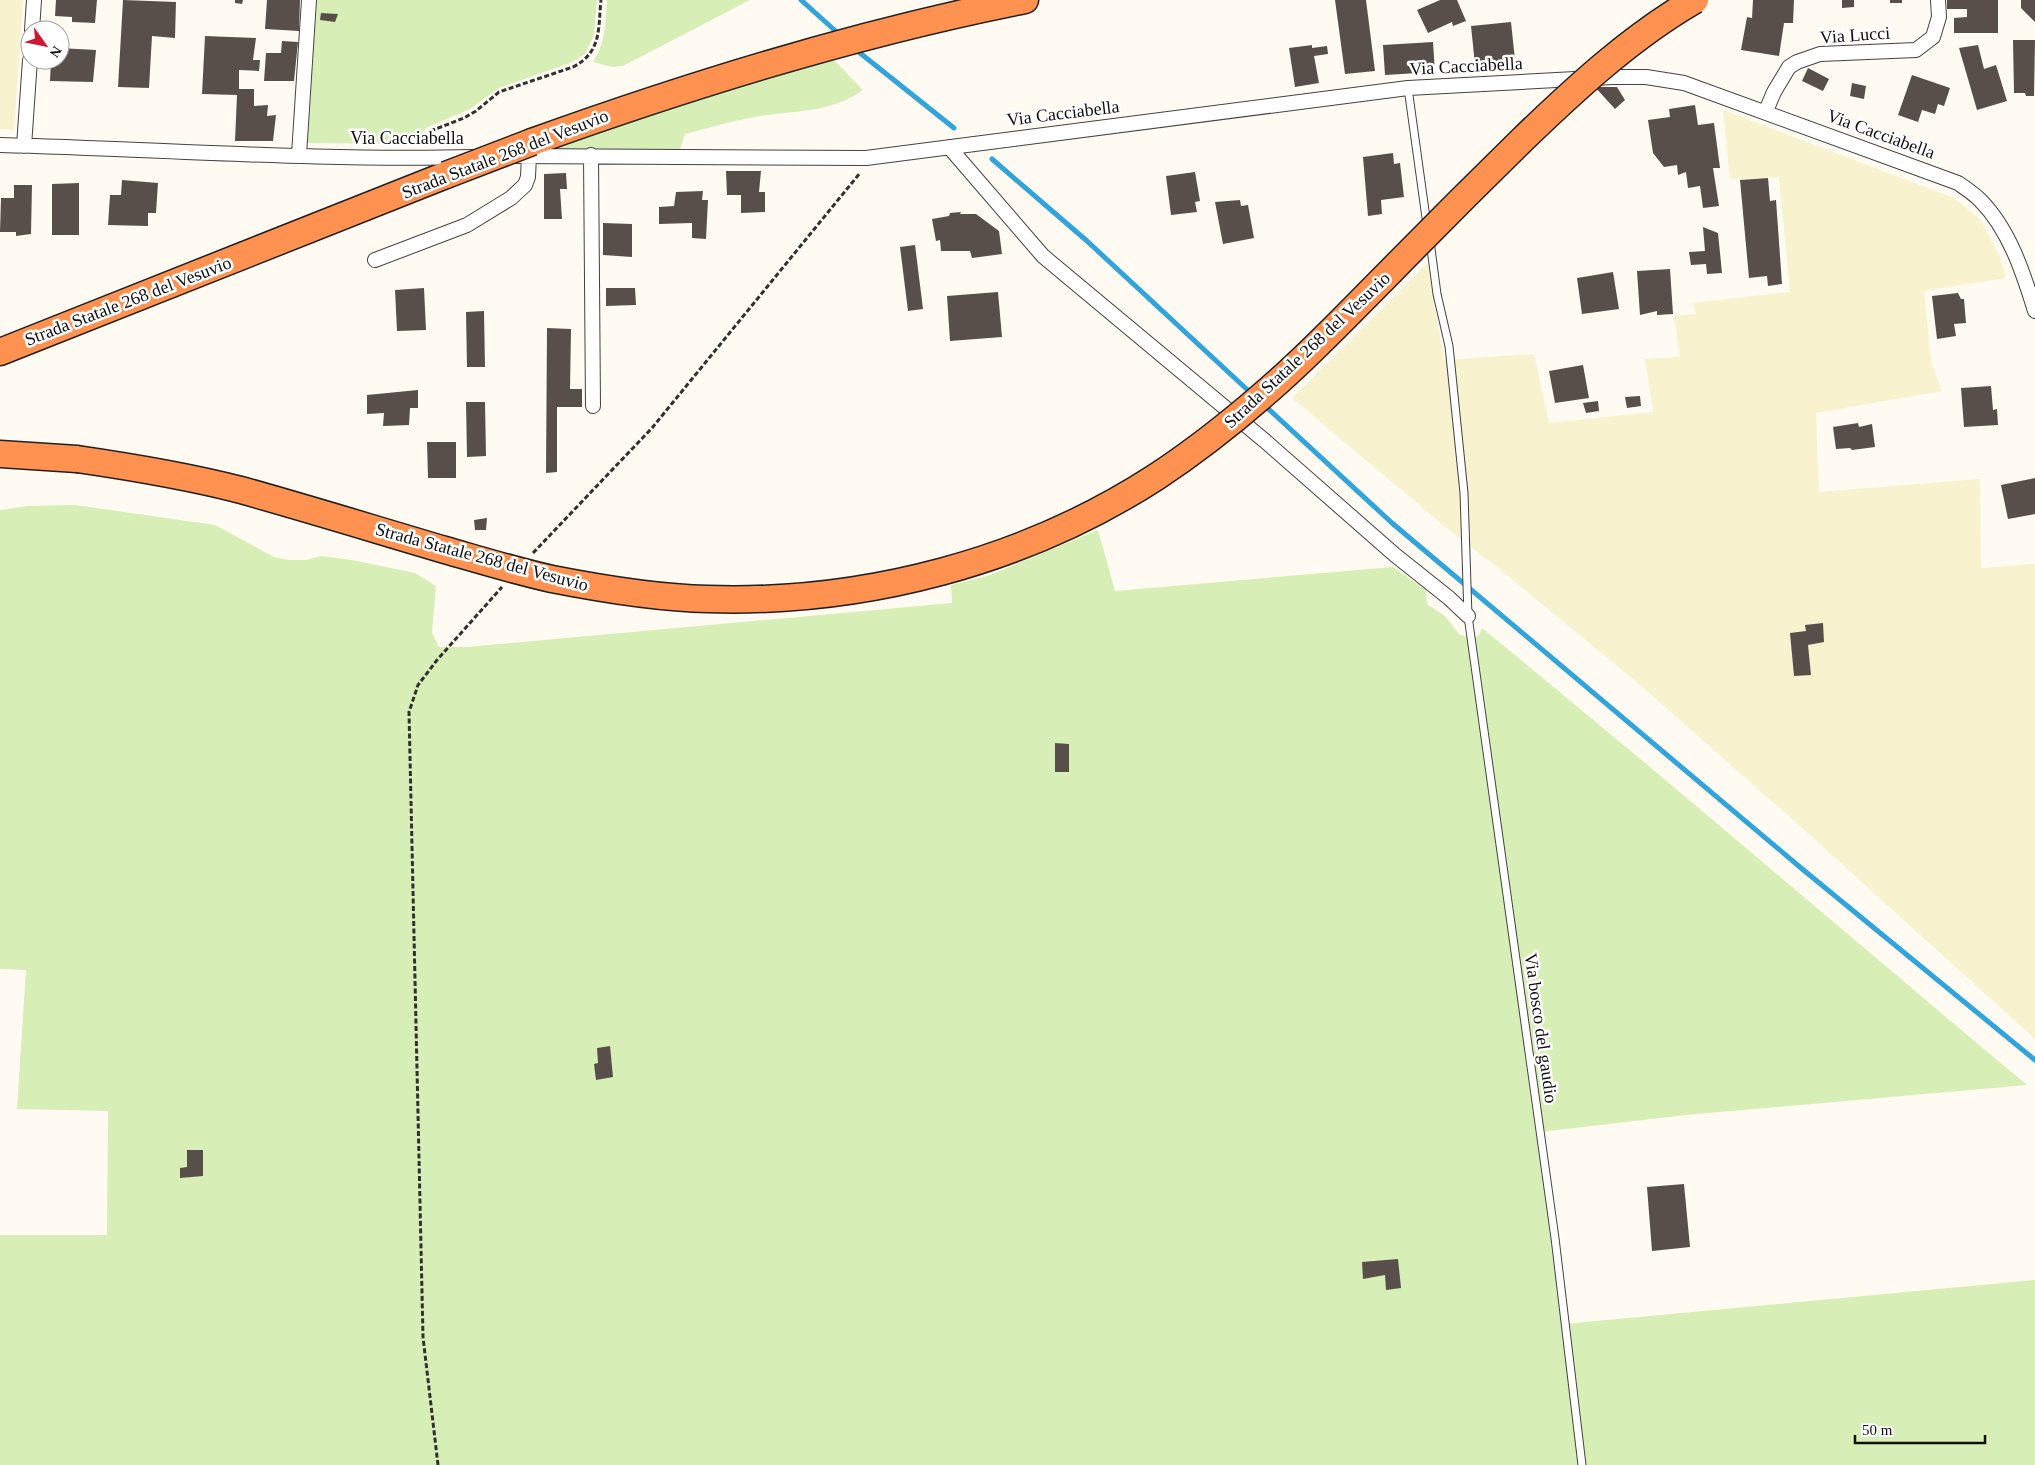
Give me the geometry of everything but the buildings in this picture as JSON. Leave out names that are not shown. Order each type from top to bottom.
[{"type":"highway","name":"Strada Statale 268 del Vesuvio","points":[[0,352],[446,175],[530,149],[639,104],[722,77],[819,49],[974,10],[1025,0]]},
{"type":"highway","name":"Strada Statale 268 del Vesuvio","points":[[0,454],[77,459],[157,471],[236,489],[531,573],[626,592],[707,599],[788,598],[869,588],[947,570],[1024,545],[1096,511],[1156,477],[1222,430],[1283,377],[1341,322],[1560,103],[1617,54],[1678,10],[1696,0]]},
{"type":"street","points":[[33,20],[34,0]]},
{"type":"street","points":[[299,155],[309,0]]},
{"type":"street","name":"Via Lucci","points":[[1766,111],[1774,92],[1789,67],[1796,62],[1820,54],[1916,50],[1933,37],[1939,17],[1938,0]]},
{"type":"street","points":[[24,146],[29,70]]},
{"type":"street","name":"Via Cacciabella","points":[[0,145],[419,158],[530,149],[591,155],[873,158],[1408,88],[1483,83],[1646,77],[1684,83],[1766,111],[1958,183],[1979,199],[1998,221],[2025,278],[2035,311]]},
{"type":"street","points":[[949,147],[1043,256],[1265,441],[1468,616]]},
{"type":"street","points":[[375,260],[467,225],[511,198],[524,185],[528,177],[530,149]]},
{"type":"street","points":[[591,155],[593,406]]},
{"type":"lane","name":"Via bosco del gaudio","points":[[1408,88],[1437,294],[1449,346],[1464,493],[1468,616],[1555,1238],[1582,1465]]},
{"type":"path","points":[[419,158],[423,141],[433,130],[464,118],[499,92],[573,67],[584,61],[593,52],[597,41],[601,0]]},
{"type":"path","points":[[531,556],[652,428],[873,158]]},
{"type":"path","points":[[438,1465],[423,1337],[409,712],[418,686],[437,660],[504,585]]},
{"type":"shaded area","points":[[0,0],[23,0],[22,20],[20,20],[14,130],[0,129]]},
{"type":"shaded area","points":[[1723,110],[1954,198],[1980,219],[2000,257],[2006,278],[1924,291],[1931,361],[1942,391],[1816,413],[1819,492],[1980,479],[1981,568],[2035,564],[2035,1039],[1800,826],[1640,685],[1443,525],[1292,398],[1428,263],[1444,360],[1534,354],[1549,423],[1653,412],[1645,359],[1680,357],[1674,316],[1696,314],[1692,303],[1790,292],[1779,177],[1730,179]]},
{"type":"green space","points":[[317,0],[597,0],[594,35],[585,54],[570,63],[499,88],[470,109],[426,128],[413,144],[307,143]]},
{"type":"green space","points":[[607,0],[750,0],[623,66],[612,67],[593,62],[603,40]]},
{"type":"green space","points":[[833,59],[863,90],[852,97],[827,107],[760,116],[685,134],[680,149],[542,151],[708,94]]},
{"type":"green space","points":[[75,505],[215,525],[274,557],[289,560],[306,560],[321,556],[352,560],[415,573],[436,586],[432,633],[439,647],[467,647],[952,603],[951,585],[990,575],[1098,530],[1115,591],[1393,567],[1426,590],[1427,604],[1445,616],[1459,634],[1472,639],[1479,635],[1482,628],[2027,1085],[1686,1115],[1540,1132],[1564,1324],[2035,1280],[2035,1465],[0,1465],[0,1235],[107,1235],[108,1111],[17,1109],[26,970],[0,969],[0,510],[27,506]]},
{"type":"waterway","points":[[801,0],[840,35]]},
{"type":"waterway","points":[[855,49],[954,128]]},
{"type":"waterway","points":[[992,159],[1087,241],[1253,395]]},
{"type":"waterway","points":[[1263,404],[1392,523],[1801,868],[2035,1060]]}]
